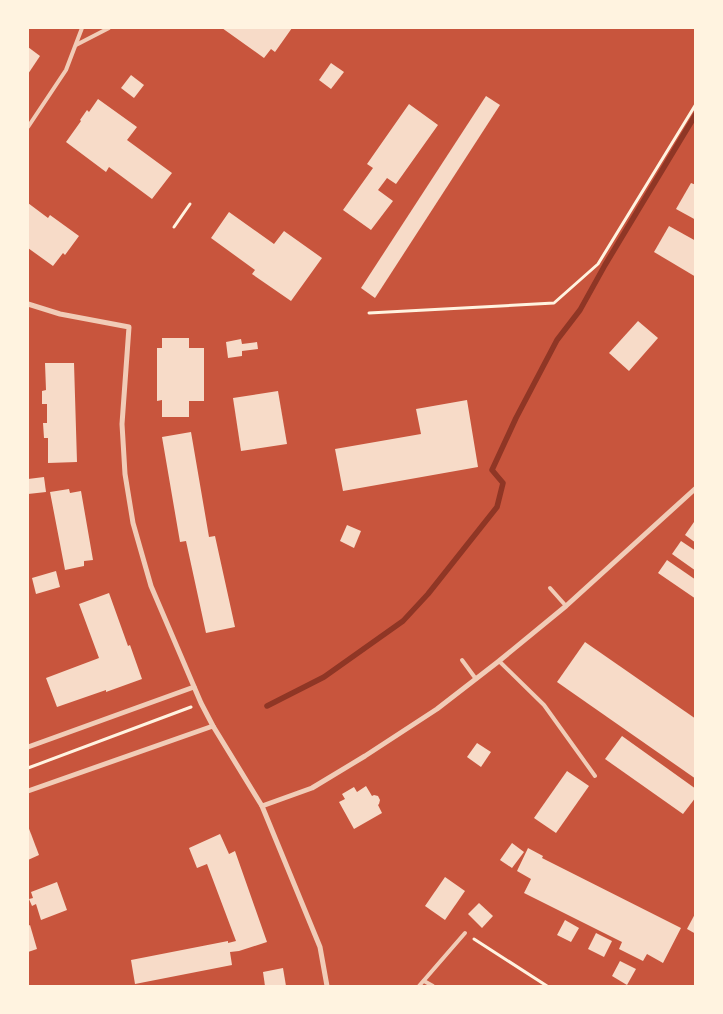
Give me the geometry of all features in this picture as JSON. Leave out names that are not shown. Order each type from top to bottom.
[{"type":"street","points":[[28,304],[60,314],[129,327],[122,424],[125,474],[133,523],[151,586],[201,704],[262,806],[320,947],[327,986]]},
{"type":"street","points":[[262,806],[312,788],[421,719],[476,679],[566,606],[696,488]]},
{"type":"street","points":[[28,747],[194,687]]},
{"type":"street","points":[[28,790],[213,726]]},
{"type":"lane","points":[[28,127],[66,70],[82,28]]},
{"type":"lane","points":[[76,45],[109,28]]},
{"type":"lane","points":[[550,588],[566,606]]},
{"type":"lane","points":[[462,660],[476,679]]},
{"type":"lane","points":[[499,661],[544,705],[595,776]]},
{"type":"lane","points":[[419,986],[465,933]]},
{"type":"lane","points":[[424,981],[432,986]]},
{"type":"path","points":[[369,314],[554,303],[598,264],[696,104]]},
{"type":"path","points":[[174,227],[190,204]]},
{"type":"path","points":[[28,768],[201,704]]},
{"type":"path","points":[[465,933],[547,986]]},
{"type":"building","points":[[222,28],[292,28],[275,52],[271,49],[264,58]]},
{"type":"building","points":[[28,47],[40,56],[28,74]]},
{"type":"building","points":[[331,63],[344,72],[331,89],[319,80]]},
{"type":"building","points":[[131,75],[144,85],[134,98],[121,88]]},
{"type":"building","points":[[486,96],[500,105],[375,298],[361,288]]},
{"type":"building","points":[[98,99],[137,127],[127,140],[172,173],[152,199],[109,167],[106,172],[66,142],[87,110],[89,112]]},
{"type":"building","points":[[409,104],[438,125],[396,184],[387,178],[378,190],[393,201],[371,230],[343,210],[373,168],[367,164]]},
{"type":"building","points":[[691,183],[696,185],[696,220],[676,209]]},
{"type":"building","points":[[28,203],[48,218],[50,215],[79,236],[65,255],[63,253],[53,266],[28,248]]},
{"type":"building","points":[[229,212],[274,244],[284,231],[322,258],[291,301],[252,274],[255,270],[211,238]]},
{"type":"building","points":[[669,226],[696,241],[696,277],[654,252]]},
{"type":"building","points":[[638,321],[658,338],[629,371],[609,353]]},
{"type":"building","points":[[162,338],[189,338],[189,348],[204,348],[204,401],[189,401],[189,417],[162,417],[162,400],[157,401],[157,348],[162,348]]},
{"type":"building","points":[[241,339],[242,344],[257,342],[258,349],[242,351],[242,356],[228,358],[226,342]]},
{"type":"building","points":[[45,363],[74,363],[77,462],[48,463],[48,438],[44,438],[43,423],[47,423],[47,404],[42,404],[42,391],[46,390]]},
{"type":"building","points":[[278,391],[287,444],[241,451],[233,398]]},
{"type":"building","points":[[467,400],[478,467],[343,491],[335,449],[421,434],[416,409]]},
{"type":"building","points":[[191,432],[209,537],[215,536],[235,627],[206,633],[186,541],[180,542],[162,437]]},
{"type":"building","points":[[44,477],[46,492],[28,494],[28,479]]},
{"type":"building","points":[[69,489],[70,493],[81,491],[93,560],[84,561],[84,566],[65,570],[50,492]]},
{"type":"building","points":[[694,522],[696,523],[696,543],[685,535]]},
{"type":"building","points":[[347,525],[361,531],[354,548],[340,541]]},
{"type":"building","points":[[681,541],[696,551],[696,571],[672,554]]},
{"type":"building","points":[[667,560],[696,580],[696,599],[658,573]]},
{"type":"building","points":[[56,571],[60,587],[36,594],[32,578]]},
{"type":"building","points":[[109,593],[142,679],[57,707],[46,678],[99,658],[79,604]]},
{"type":"building","points":[[585,642],[696,719],[696,779],[557,682]]},
{"type":"building","points":[[622,736],[696,789],[696,797],[683,814],[605,759]]},
{"type":"building","points":[[477,743],[491,752],[481,767],[467,757]]},
{"type":"building","points":[[567,771],[589,786],[556,833],[534,818]]},
{"type":"building","points":[[366,786],[372,796],[378,796],[380,800],[378,805],[382,813],[354,829],[339,802],[345,799],[342,794],[354,787],[357,792]]},
{"type":"building","points":[[28,826],[39,855],[28,860]]},
{"type":"building","points":[[220,834],[229,854],[235,851],[267,942],[230,952],[232,965],[135,984],[131,960],[236,941],[207,864],[197,868],[189,848]]},
{"type":"building","points":[[512,843],[524,852],[512,868],[500,860]]},
{"type":"building","points":[[528,848],[543,856],[542,858],[681,928],[663,963],[647,954],[643,961],[619,949],[622,942],[524,893],[531,879],[517,871]]},
{"type":"building","points":[[445,877],[465,891],[445,920],[425,906]]},
{"type":"building","points":[[57,882],[67,910],[41,920],[36,904],[32,906],[29,899],[33,898],[31,892]]},
{"type":"building","points":[[479,903],[493,916],[482,928],[468,914]]},
{"type":"building","points":[[696,912],[696,934],[687,929]]},
{"type":"building","points":[[565,920],[579,928],[571,942],[557,935]]},
{"type":"building","points":[[30,925],[37,949],[28,952],[28,926]]},
{"type":"building","points":[[596,933],[612,941],[604,957],[588,949]]},
{"type":"building","points":[[620,961],[636,969],[627,985],[612,976]]},
{"type":"building","points":[[283,968],[286,986],[265,986],[263,972]]},
{"type":"waterway","points":[[267,706],[324,677],[403,621],[428,594],[497,507],[503,483],[492,470],[516,418],[557,340],[580,310],[696,114]]}]
